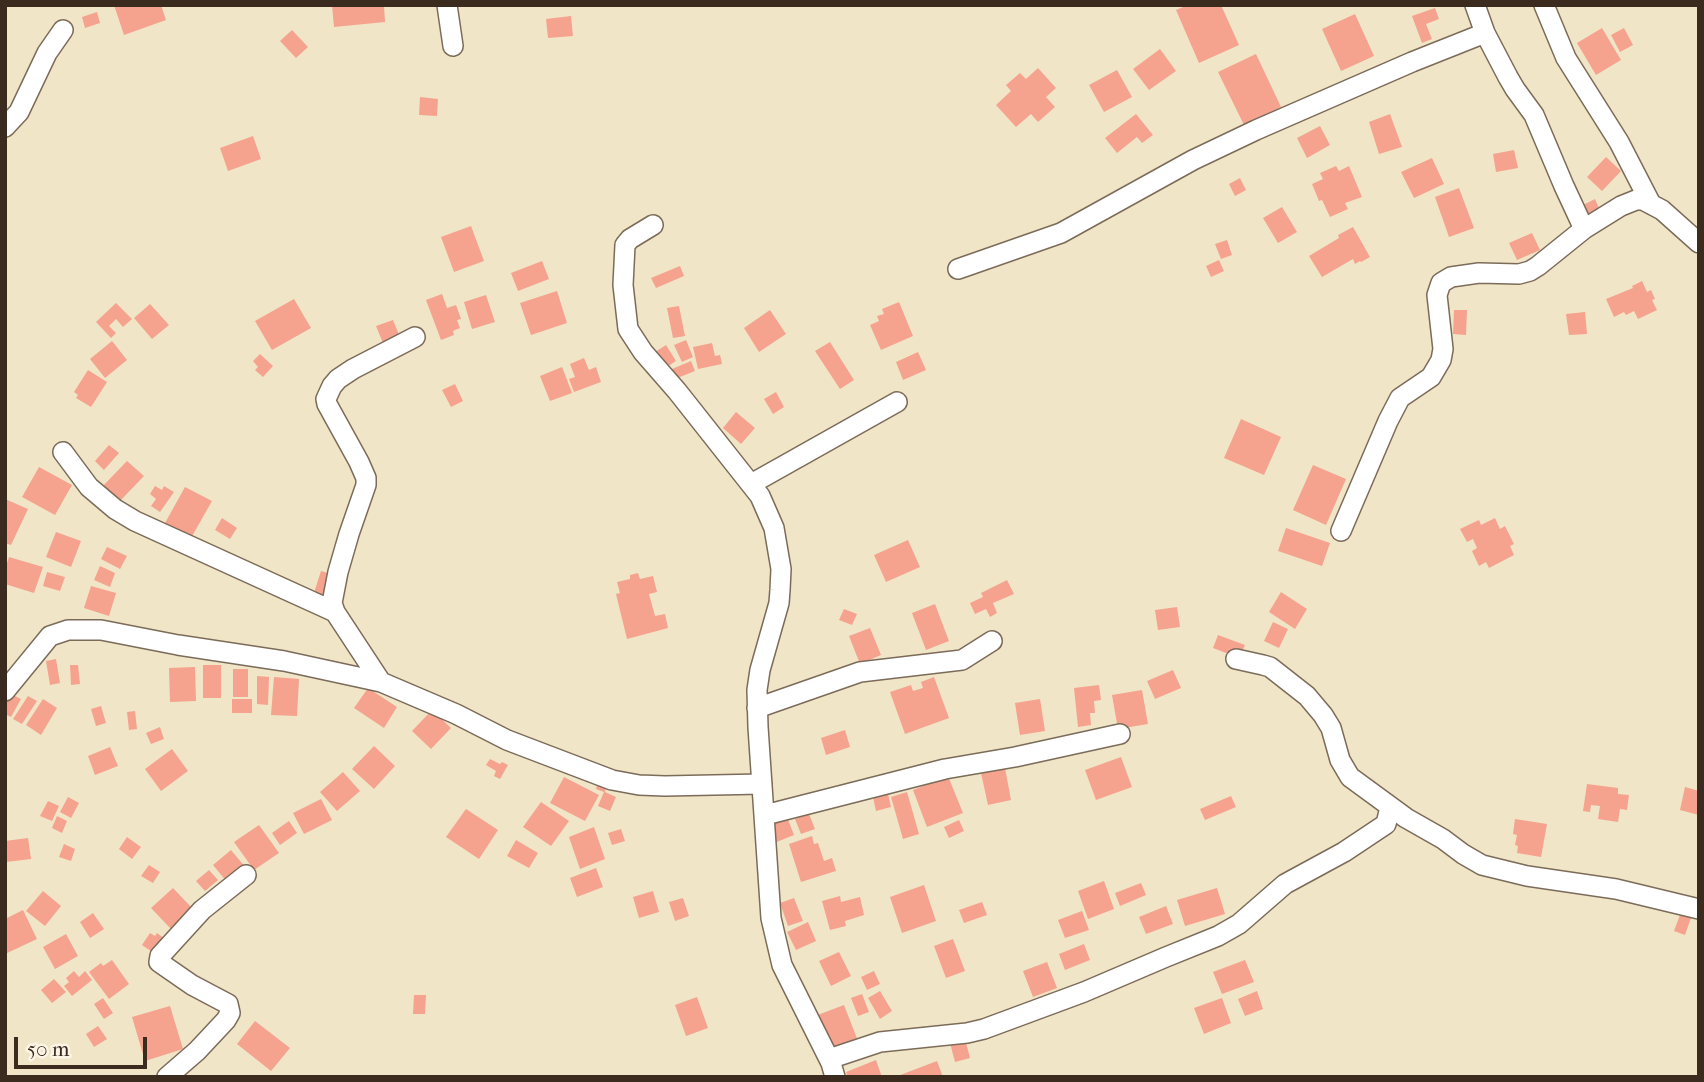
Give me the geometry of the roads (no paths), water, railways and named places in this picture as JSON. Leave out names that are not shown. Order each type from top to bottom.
[{"type":"street","points":[[447,5],[453,46]]},
{"type":"street","points":[[1475,5],[1485,33],[1515,89],[1534,115],[1584,229]]},
{"type":"street","points":[[1544,5],[1566,58],[1619,142],[1651,204]]},
{"type":"street","points":[[5,127],[19,112],[47,53],[63,30]]},
{"type":"street","points":[[958,269],[1061,233],[1193,160],[1256,130],[1485,33]]},
{"type":"street","points":[[1341,531],[1400,398],[1431,377],[1441,360],[1443,349],[1437,295],[1441,283],[1451,277],[1479,273],[1519,274],[1530,271],[1584,229],[1636,200],[1662,210],[1699,243]]},
{"type":"street","points":[[653,225],[625,245],[623,285],[628,329],[643,352],[751,484],[765,505],[774,528],[781,569],[779,603],[760,670],[758,708],[771,918],[782,965],[832,1068],[887,1041],[967,1033],[984,1028],[1084,992],[1218,936],[1239,923],[1285,884],[1344,852],[1385,825],[1390,807]]},
{"type":"street","points":[[381,682],[335,612],[332,603],[335,582],[364,494],[366,478],[326,399],[338,379],[415,337]]},
{"type":"street","points":[[751,484],[897,402]]},
{"type":"street","points":[[63,452],[89,487],[115,509],[135,521],[335,612]]},
{"type":"street","points":[[5,691],[50,636],[81,629],[101,630],[284,661],[381,682],[456,714],[507,740],[612,780],[665,786],[762,784]]},
{"type":"street","points":[[758,708],[860,672],[962,660],[992,642]]},
{"type":"street","points":[[1236,659],[1264,664],[1307,696],[1331,728],[1340,760],[1348,774],[1390,807],[1482,865],[1527,876],[1616,889],[1699,909]]},
{"type":"street","points":[[765,815],[946,769],[1120,734]]},
{"type":"street","points":[[167,1077],[197,1051],[230,1013],[228,1004],[192,985],[166,967],[159,962],[160,956],[202,910],[246,874]]}]
